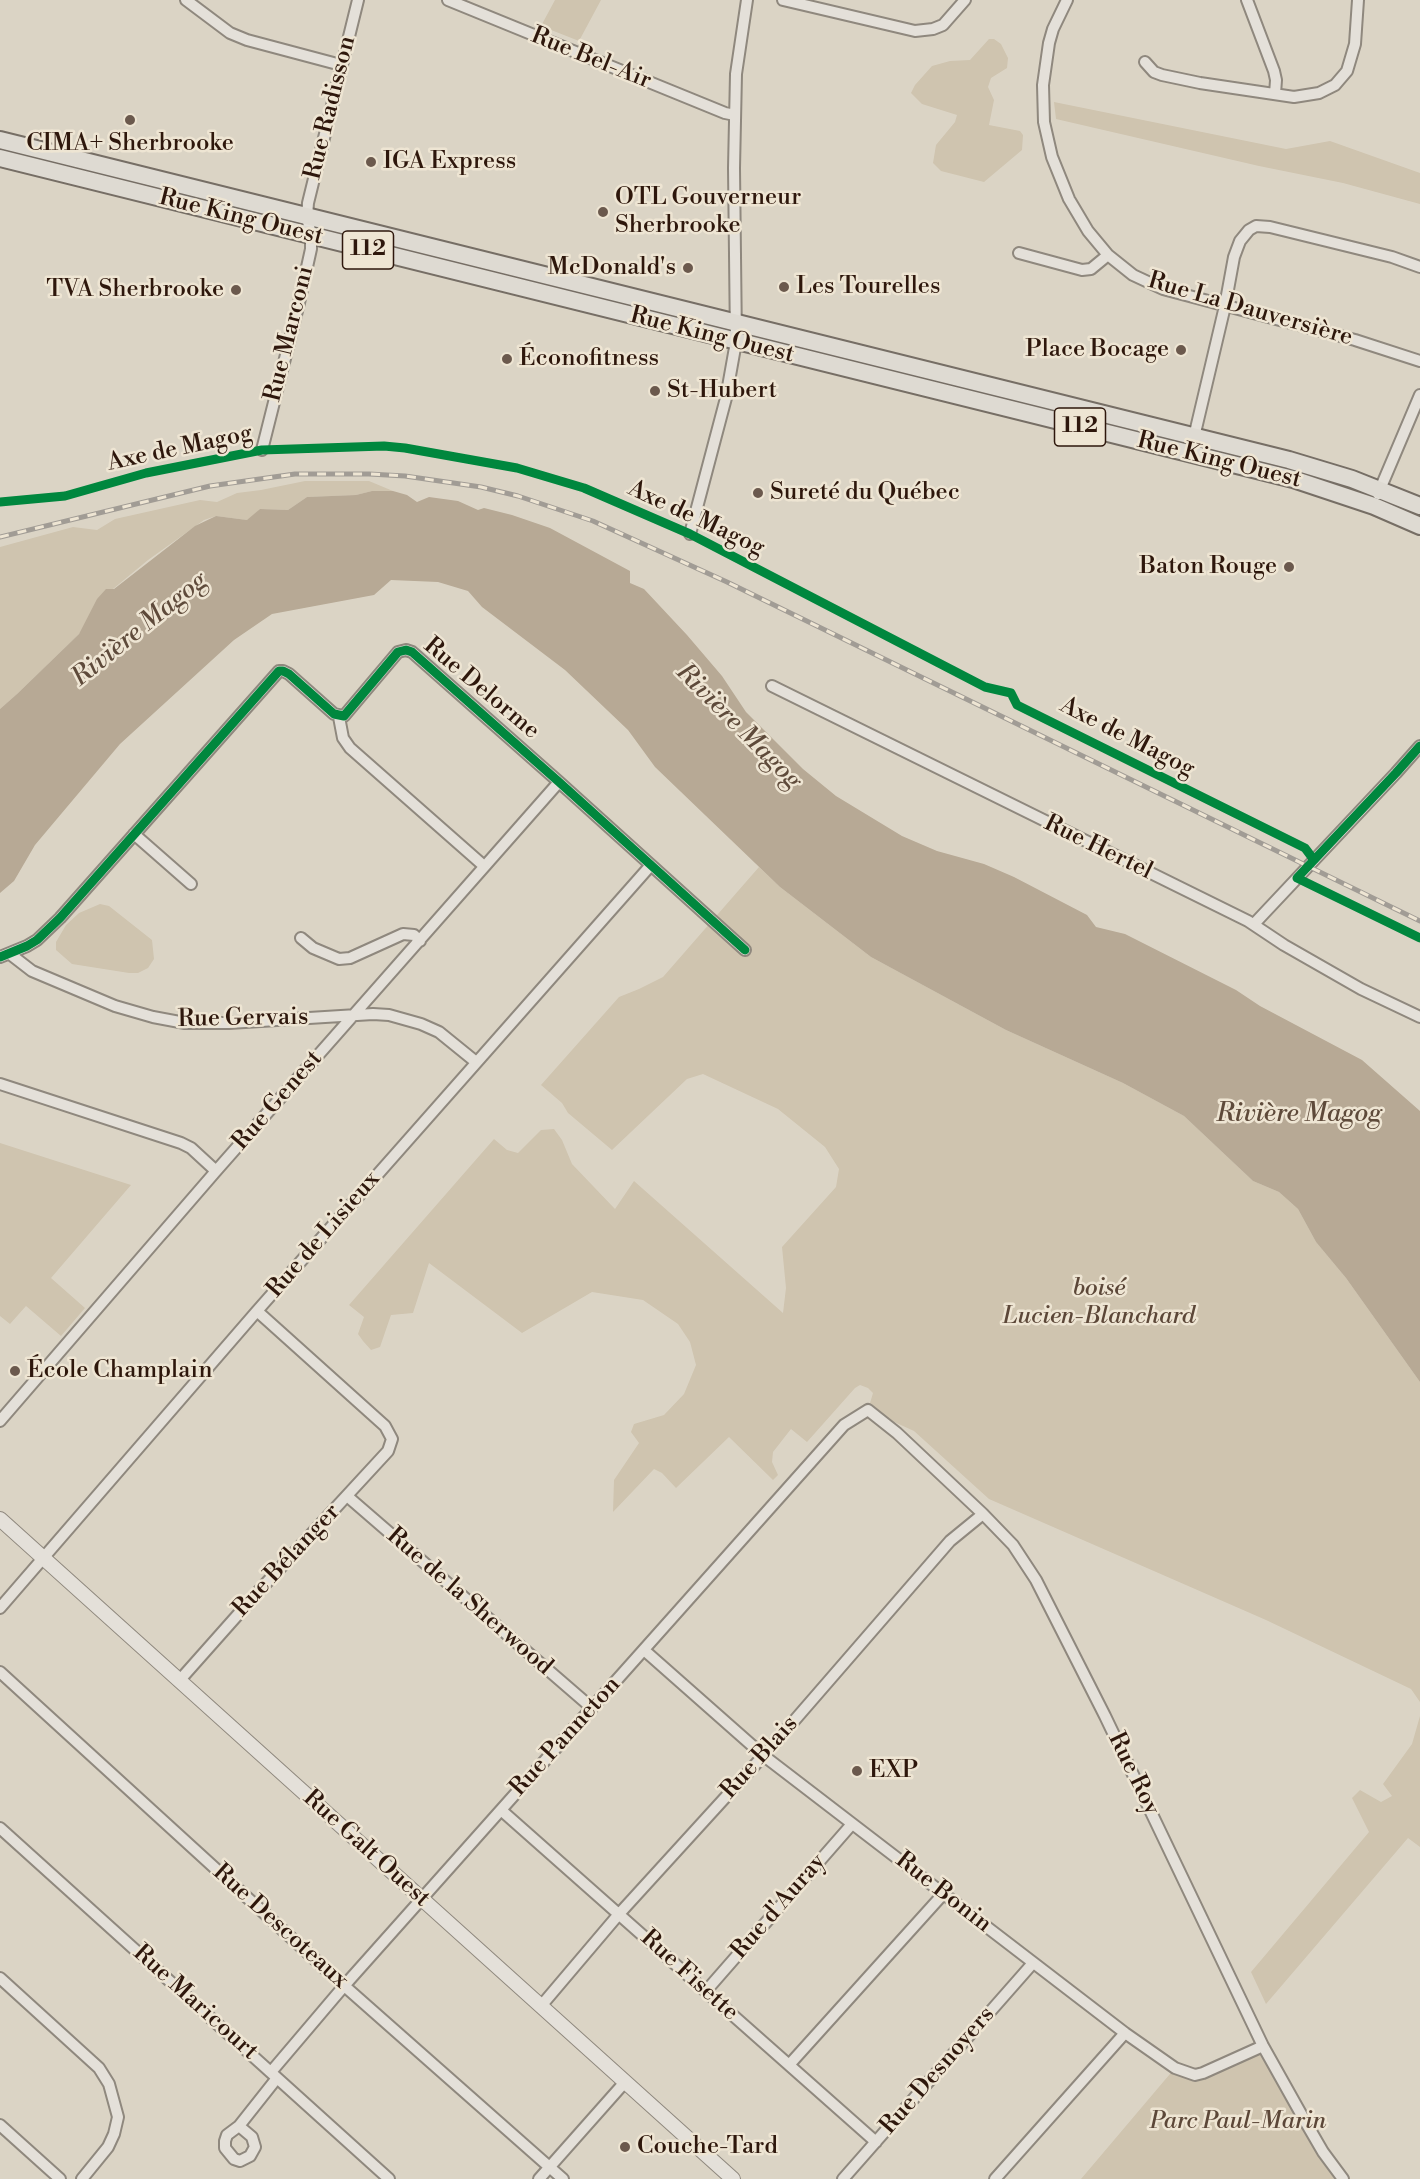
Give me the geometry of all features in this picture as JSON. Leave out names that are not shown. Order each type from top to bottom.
[{"type":"main road","name":"Rue King Ouest","points":[[0,140],[1299,463],[1420,506]]},
{"type":"main road","name":"Rue King Ouest","points":[[0,158],[1293,479],[1374,506],[1420,526]]},
{"type":"street","points":[[186,0],[230,33],[247,40],[341,65]]},
{"type":"street","name":"Rue Radisson","points":[[307,217],[308,203],[358,0]]},
{"type":"street","name":"Rue Bel-Air","points":[[448,0],[725,113],[735,115]]},
{"type":"street","points":[[690,534],[726,398],[736,342],[735,115],[739,46],[747,0]]},
{"type":"street","points":[[783,0],[915,31],[933,29],[943,25],[965,0]]},
{"type":"street","name":"Rue La Dauversière","points":[[1066,0],[1049,43],[1043,85],[1044,122],[1052,157],[1069,199],[1088,231],[1108,255],[1133,275],[1149,284],[1354,340],[1420,361]]},
{"type":"street","points":[[1247,0],[1274,71],[1275,94]]},
{"type":"street","points":[[1145,62],[1154,72],[1167,77],[1275,94],[1308,96],[1328,89],[1342,79],[1347,71],[1355,44],[1358,0]]},
{"type":"street","name":"Rue Marconi","points":[[262,450],[299,303],[310,249],[311,235],[307,217]]},
{"type":"street","points":[[1190,454],[1225,306],[1234,257],[1240,241],[1250,230],[1256,226],[1270,227],[1392,257],[1420,267]]},
{"type":"street","points":[[1020,253],[1082,270],[1091,269],[1108,255]]},
{"type":"street","points":[[1374,506],[1420,395]]},
{"type":"street","name":"Rue Delorme","points":[[339,717],[349,712],[398,652],[406,650],[412,652],[745,950]]},
{"type":"street","points":[[5,956],[27,946],[47,931],[279,671],[289,674],[328,710],[339,717],[343,738],[350,748],[484,866]]},
{"type":"street","name":"Rue Hertel","points":[[772,686],[1254,924],[1284,945],[1361,989],[1420,1017]]},
{"type":"street","points":[[1254,924],[1420,746]]},
{"type":"street","name":"Rue Genest","points":[[0,1421],[216,1171],[559,783]]},
{"type":"street","points":[[134,834],[191,884]]},
{"type":"street","name":"Rue de Lisieux","points":[[0,1608],[257,1311],[651,865]]},
{"type":"street","points":[[301,938],[313,948],[339,959],[350,958],[403,934],[414,935],[420,941]]},
{"type":"street","name":"Rue Gervais","points":[[5,956],[32,971],[116,1006],[153,1017],[185,1023],[230,1023],[389,1015],[421,1024],[454,1042],[476,1062]]},
{"type":"street","points":[[0,1084],[181,1143],[191,1148],[216,1171]]},
{"type":"street","name":"Rue Bélanger","points":[[179,1681],[388,1451],[392,1439],[385,1426],[257,1311]]},
{"type":"street","name":"Rue Roy","points":[[868,1410],[897,1433],[983,1514],[1013,1545],[1036,1580],[1110,1726],[1263,2046],[1323,2152],[1343,2179]]},
{"type":"street","name":"Rue Panneton","points":[[238,2126],[274,2075],[344,1986],[844,1425],[868,1410]]},
{"type":"street","name":"Rue de la Sherwood","points":[[347,1496],[591,1708]]},
{"type":"street","name":"Rue Blais","points":[[541,2006],[619,1914],[764,1756],[950,1541],[983,1514]]},
{"type":"street","name":"Rue Galt Ouest","points":[[0,1519],[732,2179]]},
{"type":"street","name":"Rue Bonin","points":[[644,1650],[764,1756],[1125,2033],[1175,2068],[1195,2075],[1263,2046]]},
{"type":"street","name":"Rue Descoteaux","points":[[0,1672],[344,1986],[563,2179]]},
{"type":"street","name":"Rue Fisette","points":[[501,1810],[876,2142]]},
{"type":"street","name":"Rue d'Auray","points":[[706,1991],[852,1824]]},
{"type":"street","name":"Rue Maricourt","points":[[0,1827],[389,2179]]},
{"type":"street","points":[[789,2065],[945,1893]]},
{"type":"street","name":"Rue Desnoyers","points":[[843,2179],[1033,1963]]},
{"type":"street","points":[[0,1978],[99,2068],[109,2084],[118,2117],[114,2134],[108,2147],[82,2179]]},
{"type":"street","points":[[995,2179],[1125,2033]]},
{"type":"street","points":[[539,2179],[625,2082]]},
{"type":"street","points":[[0,2125],[60,2179]]},
{"type":"green space","points":[[555,0],[601,0],[579,41],[541,26]]},
{"type":"green space","points":[[989,39],[994,39],[1001,44],[1008,58],[1007,68],[991,78],[988,87],[994,100],[989,125],[1020,131],[1023,135],[1022,150],[984,182],[941,171],[933,163],[936,145],[955,122],[957,115],[922,104],[911,93],[932,66],[950,61],[970,60]]},
{"type":"green space","points":[[1054,102],[1286,149],[1330,141],[1420,173],[1420,204],[1343,183],[1056,119]]},
{"type":"green space","points":[[305,481],[369,481],[393,491],[307,497],[288,510],[260,509],[251,519],[247,520],[216,516],[204,520],[148,560],[113,589],[79,634],[0,709],[0,547],[73,527],[97,530],[115,519],[200,500],[217,502],[237,493]]},
{"type":"green space","name":"boisé Lucien-Blanchard","points":[[759,867],[780,887],[871,957],[1006,1030],[1123,1083],[1184,1116],[1253,1181],[1279,1192],[1298,1209],[1316,1242],[1346,1278],[1420,1382],[1420,1702],[1411,1689],[1266,1620],[989,1499],[914,1431],[868,1410],[873,1393],[860,1385],[807,1442],[791,1429],[773,1452],[772,1462],[778,1475],[773,1480],[729,1437],[676,1488],[662,1473],[654,1469],[613,1512],[614,1480],[639,1443],[631,1432],[634,1424],[664,1415],[684,1394],[696,1365],[690,1342],[678,1324],[643,1300],[592,1292],[522,1333],[429,1263],[413,1313],[391,1315],[380,1347],[371,1350],[363,1341],[358,1334],[364,1317],[349,1305],[494,1139],[507,1150],[518,1153],[541,1130],[554,1129],[562,1140],[572,1164],[615,1209],[634,1181],[783,1313],[786,1288],[782,1247],[836,1187],[839,1169],[825,1147],[778,1109],[703,1074],[687,1079],[612,1150],[568,1113],[562,1103],[541,1085],[619,997],[663,977]]},
{"type":"green space","points":[[100,904],[109,906],[152,940],[154,959],[148,968],[138,973],[129,973],[72,964],[56,950],[56,942],[66,925],[79,913]]},
{"type":"green space","points":[[0,1143],[131,1185],[51,1278],[85,1308],[61,1336],[26,1306],[10,1324],[0,1316]]},
{"type":"green space","points":[[1420,1716],[1420,1847],[1408,1838],[1266,2004],[1251,1972],[1369,1832],[1352,1798],[1360,1790],[1381,1802],[1392,1796],[1383,1784],[1412,1744]]},
{"type":"green space","name":"Parc Paul-Marin","points":[[1263,2046],[1343,2179],[1081,2179],[1175,2068],[1195,2075]]},
{"type":"water","name":"Rivière Magog","points":[[372,491],[393,491],[407,495],[417,502],[429,497],[458,501],[478,510],[484,508],[512,515],[550,528],[630,571],[630,583],[644,589],[687,635],[722,676],[746,712],[803,769],[836,796],[902,836],[937,851],[984,864],[1014,877],[1087,915],[1096,927],[1125,934],[1236,990],[1260,1006],[1362,1060],[1420,1111],[1420,1382],[1346,1278],[1316,1242],[1298,1209],[1279,1192],[1253,1181],[1184,1116],[1123,1083],[1006,1030],[871,957],[780,887],[655,767],[628,730],[565,670],[482,607],[468,591],[438,582],[391,580],[374,595],[272,614],[234,640],[120,744],[35,845],[14,881],[0,893],[0,709],[79,634],[97,599],[106,589],[114,589],[195,526],[216,516],[247,520],[260,509],[288,510],[307,497],[356,495]]},
{"type":"railway","points":[[0,537],[210,486],[295,474],[405,476],[481,487],[518,496],[593,521],[727,582],[1420,921]]},
{"type":"cycle path","name":"Axe de Magog","points":[[0,502],[65,496],[146,473],[262,450],[384,446],[517,468],[584,488],[690,534],[985,687],[1011,693],[1017,705],[1305,848],[1314,860]]},
{"type":"cycle path","points":[[0,957],[37,940],[60,918],[279,671],[289,674],[334,714],[344,716],[398,652],[406,650],[412,652],[559,782],[745,950]]},
{"type":"cycle path","points":[[1420,746],[1297,878],[1420,938]]},
{"type":"place","name":"CIMA+ Sherbrooke","points":[[130,120]]},
{"type":"place","name":"IGA Express","points":[[371,162]]},
{"type":"place","name":"OTL Gouverneur Sherbrooke","points":[[603,212]]},
{"type":"place","name":"McDonald's","points":[[688,268]]},
{"type":"place","name":"Les Tourelles","points":[[784,287]]},
{"type":"place","name":"TVA Sherbrooke","points":[[236,290]]},
{"type":"place","name":"Place Bocage","points":[[1181,350]]},
{"type":"place","name":"Éconofitness","points":[[507,359]]},
{"type":"place","name":"St-Hubert","points":[[655,391]]},
{"type":"place","name":"Sureté du Québec","points":[[758,493]]},
{"type":"place","name":"Baton Rouge","points":[[1289,567]]},
{"type":"place","name":"École Champlain","points":[[15,1371]]},
{"type":"place","name":"EXP","points":[[857,1771]]},
{"type":"place","name":"Couche-Tard","points":[[625,2147]]}]
